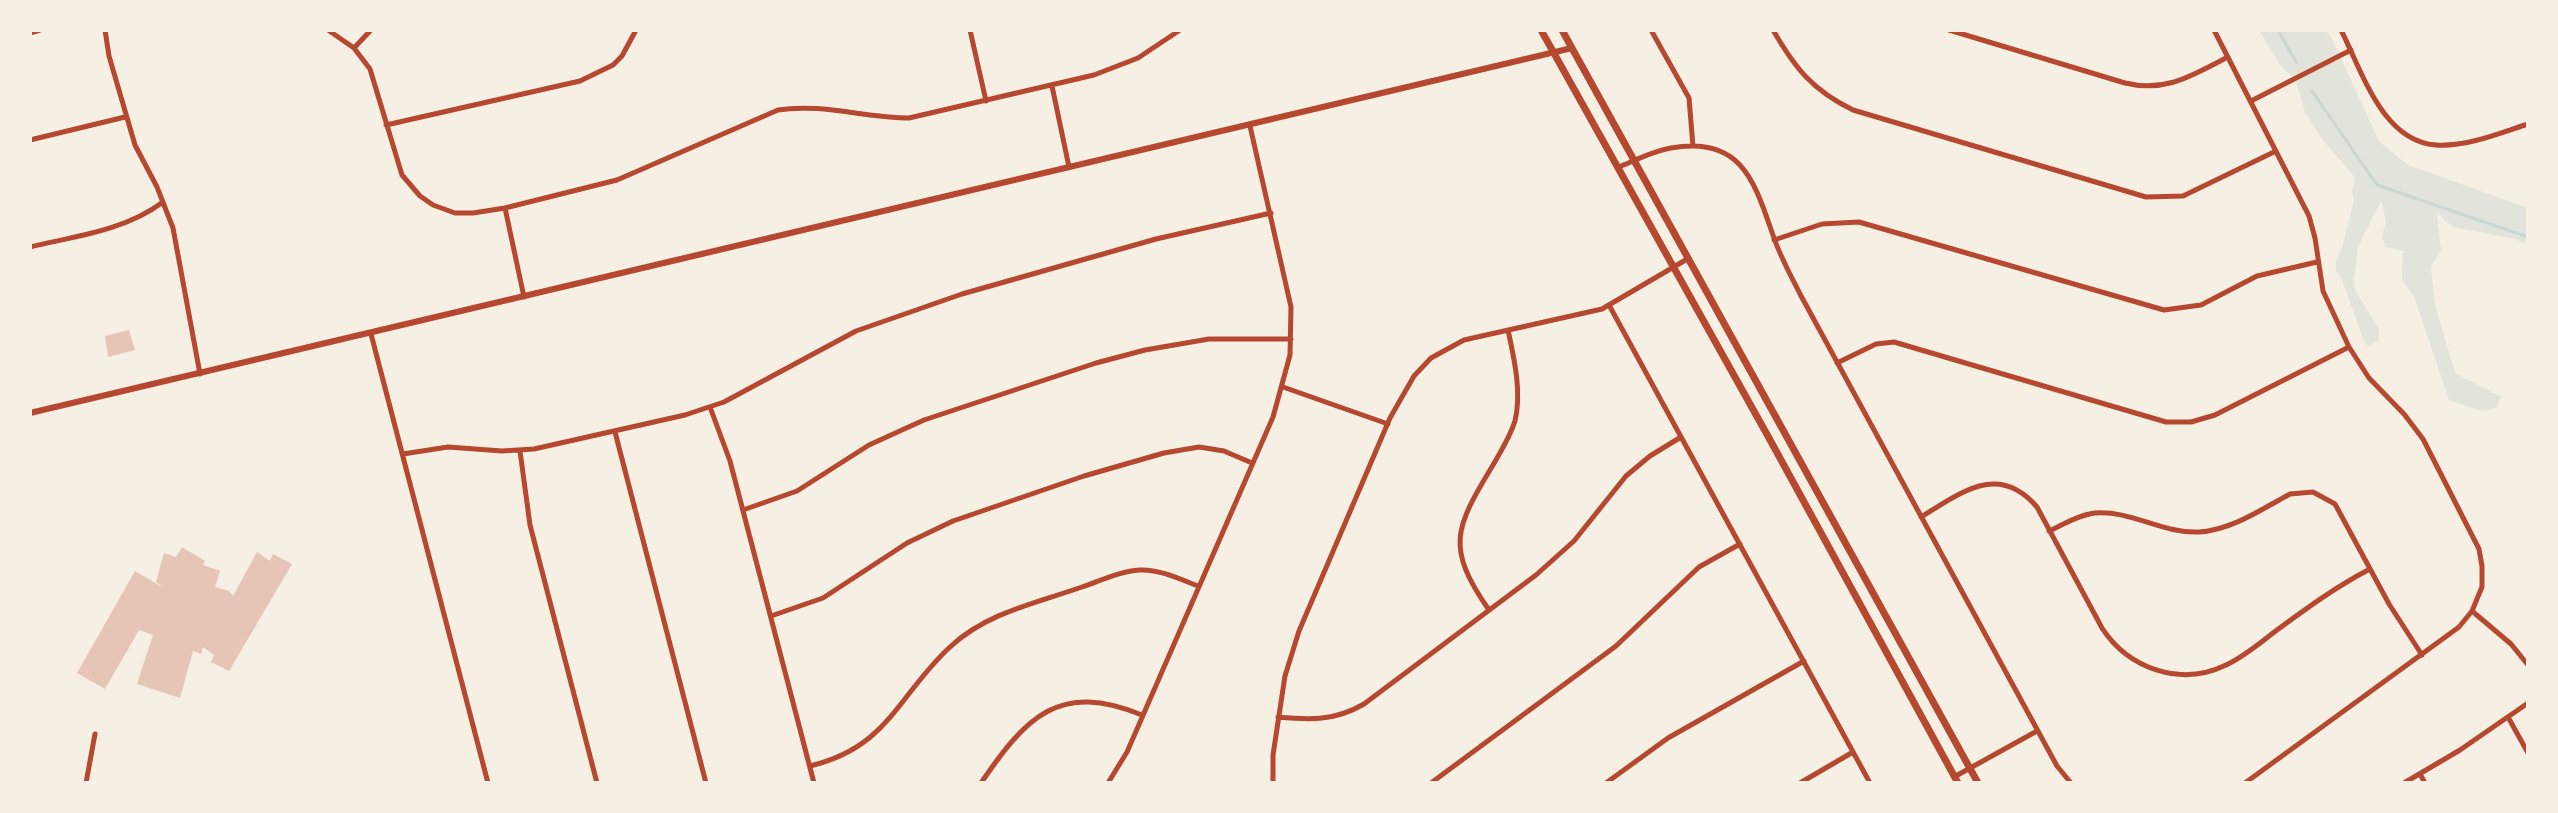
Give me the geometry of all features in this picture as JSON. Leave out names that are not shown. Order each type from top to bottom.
[{"type":"main road","points":[[1541,30],[1956,780]]},
{"type":"main road","points":[[1562,30],[1978,783]]},
{"type":"street","points":[[30,33],[40,30]]},
{"type":"street","points":[[105,30],[125,117],[142,162],[163,202],[176,241],[200,374]]},
{"type":"street","points":[[328,30],[354,48],[373,76],[398,166],[420,196],[433,205],[455,213],[505,208],[636,173],[778,110],[802,108],[909,118],[1052,86],[1119,67],[1180,30]]},
{"type":"street","points":[[354,48],[371,30]]},
{"type":"street","points":[[386,125],[580,81],[613,65],[627,49],[636,30]]},
{"type":"street","points":[[970,30],[986,101]]},
{"type":"street","points":[[1651,30],[1689,98],[1693,146]]},
{"type":"street","points":[[1773,30],[1807,80],[1819,91],[1853,110],[2146,197],[2183,196],[2276,151]]},
{"type":"street","points":[[1949,30],[2125,83],[2149,87],[2175,83],[2228,57]]},
{"type":"street","points":[[2214,30],[2309,216],[2323,291],[2349,347],[2369,378],[2423,439],[2479,549],[2482,566],[2482,587],[2472,611],[2459,627],[2245,783]]},
{"type":"street","points":[[2341,30],[2385,115],[2400,131],[2414,139],[2436,145],[2451,145],[2528,124]]},
{"type":"street","points":[[30,413],[1572,48]]},
{"type":"street","points":[[2251,101],[2351,50]]},
{"type":"street","points":[[1052,86],[1069,168]]},
{"type":"street","points":[[30,140],[125,117]]},
{"type":"street","points":[[1108,783],[1123,759],[1283,387],[1291,339],[1288,286],[1250,126]]},
{"type":"street","points":[[1619,167],[1669,148],[1693,146],[1720,152],[1744,169],[1759,193],[1783,262],[2037,731],[2057,766],[2071,783]]},
{"type":"street","points":[[30,247],[116,227],[143,216],[163,202]]},
{"type":"street","points":[[505,208],[524,297]]},
{"type":"street","points":[[403,454],[448,447],[520,451],[615,432],[710,407],[856,331],[962,294],[1156,239],[1271,213]]},
{"type":"street","points":[[1774,240],[1822,224],[1859,222],[2164,310],[2201,305],[2257,276],[2317,262]]},
{"type":"street","points":[[1273,783],[1273,755],[1285,676],[1299,631],[1388,424],[1414,376],[1431,358],[1464,340],[1573,317],[1609,305],[1690,258]]},
{"type":"street","points":[[1609,305],[1870,783]]},
{"type":"street","points":[[1489,610],[1462,565],[1460,534],[1466,513],[1505,445],[1515,420],[1515,369],[1508,330]]},
{"type":"street","points":[[371,334],[488,783]]},
{"type":"street","points":[[743,510],[797,491],[869,445],[924,420],[1096,363],[1145,350],[1209,339],[1291,339]]},
{"type":"street","points":[[1837,363],[1876,344],[1894,342],[2178,423],[2215,415],[2349,347]]},
{"type":"street","points":[[1283,387],[1388,424]]},
{"type":"street","points":[[710,407],[730,461],[814,783]]},
{"type":"street","points":[[615,432],[706,783]]},
{"type":"street","points":[[1278,717],[1324,719],[1350,712],[1562,553],[1626,476],[1650,456],[1681,437]]},
{"type":"street","points":[[771,616],[823,598],[907,543],[953,521],[1084,476],[1164,453],[1199,447],[1224,451],[1252,463]]},
{"type":"street","points":[[520,451],[530,525],[597,783]]},
{"type":"street","points":[[1921,517],[1973,486],[1994,484],[2015,489],[2030,499],[2102,628],[2116,646],[2139,664],[2175,674],[2197,674],[2225,665],[2370,569]]},
{"type":"street","points":[[2049,531],[2097,513],[2119,515],[2172,530],[2215,530],[2290,494],[2313,492],[2329,499],[2341,511],[2389,604],[2422,655]]},
{"type":"street","points":[[1431,783],[1616,646],[1699,567],[1740,544]]},
{"type":"street","points":[[810,766],[842,757],[869,740],[950,647],[984,622],[1136,570],[1167,575],[1198,586]]},
{"type":"street","points":[[2472,611],[2511,644],[2528,665]]},
{"type":"street","points":[[1606,783],[1668,738],[1804,661]]},
{"type":"street","points":[[981,783],[1018,733],[1045,713],[1079,702],[1103,702],[1142,715]]},
{"type":"street","points":[[2404,783],[2528,703]]},
{"type":"street","points":[[2508,717],[2528,753]]},
{"type":"street","points":[[1956,780],[2037,731]]},
{"type":"street","points":[[86,783],[95,734]]},
{"type":"street","points":[[1800,783],[1853,752]]},
{"type":"street","points":[[2420,774],[2425,783]]},
{"type":"shaded area","points":[[2259,30],[2325,30],[2379,141],[2408,165],[2528,208],[2528,245],[2515,239],[2453,227],[2437,214],[2441,251],[2431,267],[2435,305],[2455,373],[2501,397],[2496,408],[2482,411],[2449,400],[2414,297],[2402,280],[2403,251],[2386,247],[2382,237],[2386,221],[2381,201],[2358,247],[2354,278],[2355,290],[2379,329],[2379,340],[2368,346],[2364,341],[2341,277],[2336,271],[2336,261],[2354,200],[2355,178],[2322,139],[2305,112],[2297,85],[2281,67]]},
{"type":"building","points":[[129,330],[135,350],[108,357],[105,336]]},
{"type":"building","points":[[182,547],[205,561],[203,565],[220,571],[215,587],[229,591],[233,596],[257,552],[270,561],[273,554],[292,564],[229,671],[211,662],[214,655],[203,647],[201,654],[193,651],[180,698],[137,684],[153,635],[139,630],[105,689],[77,673],[135,571],[164,588],[156,582],[164,553],[176,557]]},
{"type":"waterway","points":[[2278,30],[2296,62]]},
{"type":"waterway","points":[[2312,91],[2377,185],[2528,237]]}]
